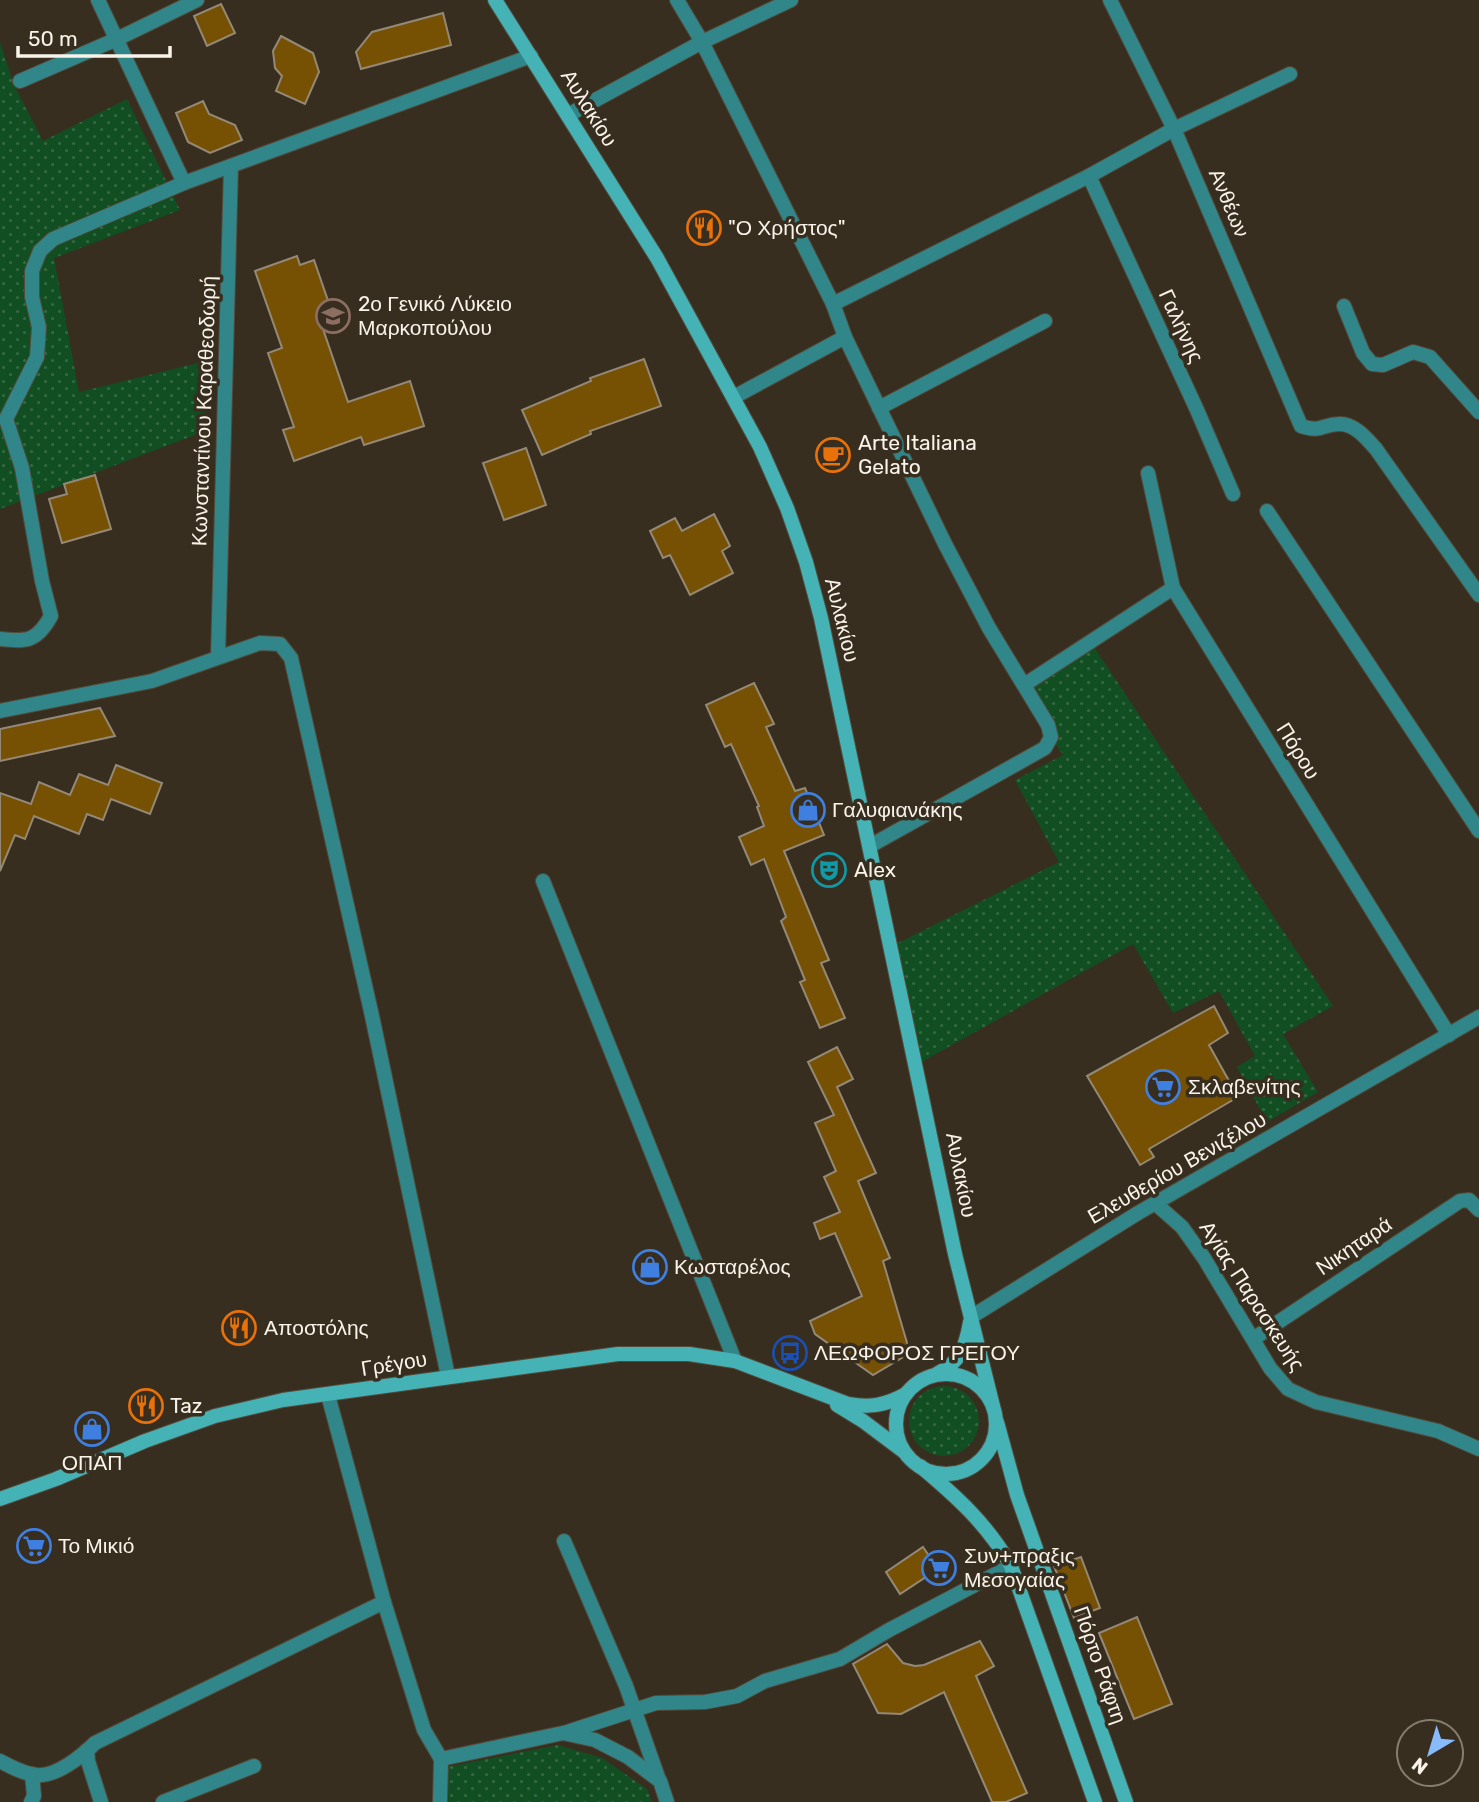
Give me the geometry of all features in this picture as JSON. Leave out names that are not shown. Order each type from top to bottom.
[{"type":"main road","name":"Αυλακίου","points":[[495,0],[657,258],[761,447],[787,508],[806,562],[821,618],[955,1254],[993,1406]]},
{"type":"main road","name":"Αυλακίου","points":[[935,1375],[947,1369],[965,1347],[971,1317]]},
{"type":"main road","name":"Γρέγου","points":[[0,1499],[215,1416],[283,1400],[618,1354],[689,1354],[735,1361],[776,1375],[863,1421],[906,1453]]},
{"type":"main road","points":[[920,1466],[937,1473],[951,1474],[978,1463],[988,1451],[995,1438],[997,1422],[993,1406],[984,1390],[970,1379],[953,1374],[935,1375],[919,1382],[906,1394],[898,1408],[898,1439],[906,1453],[920,1466],[971,1510],[995,1538],[1011,1566],[1095,1802]]},
{"type":"main road","name":"Γρέγου","points":[[804,1388],[848,1404],[870,1407],[891,1402],[906,1394]]},
{"type":"main road","name":"Πόρτο Ράφτη","points":[[997,1422],[1017,1495],[1126,1802]]},
{"type":"street","points":[[98,0],[184,183]]},
{"type":"street","points":[[20,81],[117,39],[197,0]]},
{"type":"street","points":[[677,0],[702,43],[834,303],[845,337],[944,544],[989,628],[1048,725],[1051,737],[1045,748],[870,846]]},
{"type":"street","points":[[568,115],[702,43],[790,0]]},
{"type":"street","name":"Ανθέων","points":[[1110,0],[1174,129],[1301,426],[1315,430],[1341,424],[1361,433],[1376,449],[1479,595]]},
{"type":"street","points":[[0,639],[22,641],[41,634],[51,616],[42,581],[22,467],[3,423],[37,357],[39,327],[32,297],[32,271],[40,251],[52,239],[184,183],[531,55]]},
{"type":"street","points":[[834,303],[1089,176],[1174,129],[1290,74]]},
{"type":"street","name":"Κωνσταντίνου Καραθεοδωρή","points":[[218,657],[231,166]]},
{"type":"street","name":"Γαλήνης","points":[[1089,176],[1233,494]]},
{"type":"street","points":[[1344,306],[1363,353],[1372,364],[1383,365],[1413,352],[1430,357],[1479,412]]},
{"type":"street","points":[[879,408],[1045,321]]},
{"type":"street","points":[[734,397],[845,337]]},
{"type":"street","name":"Πόρου","points":[[1148,473],[1173,587],[1449,1035]]},
{"type":"street","points":[[1267,512],[1479,831]]},
{"type":"street","points":[[1024,685],[1173,587]]},
{"type":"street","points":[[0,711],[152,681],[260,643],[280,644],[291,659],[372,1016],[448,1376]]},
{"type":"street","points":[[543,881],[735,1361]]},
{"type":"street","name":"Ελευθερίου Βενιζέλου","points":[[971,1317],[1156,1204],[1479,1017]]},
{"type":"street","name":"Νικηταρά","points":[[1253,1339],[1460,1201],[1469,1200],[1479,1209]]},
{"type":"street","name":"Αγίας Παρασκευής","points":[[1156,1204],[1182,1227],[1204,1258],[1270,1368],[1288,1389],[1315,1402],[1438,1431],[1479,1449]]},
{"type":"street","points":[[328,1395],[384,1602],[424,1730],[441,1759],[440,1802]]},
{"type":"street","points":[[564,1541],[634,1709],[667,1802]]},
{"type":"street","points":[[441,1759],[563,1733],[656,1703],[705,1702],[737,1696],[765,1681],[839,1659],[1011,1566]]},
{"type":"street","points":[[0,1761],[37,1776],[54,1772],[95,1743],[384,1602]]},
{"type":"street","points":[[563,1733],[606,1745],[628,1757],[660,1781]]},
{"type":"street","points":[[88,1750],[88,1761],[101,1802]]},
{"type":"street","points":[[163,1802],[254,1766]]},
{"type":"street","points":[[31,1802],[34,1796],[32,1774]]},
{"type":"green space","points":[[0,42],[14,85],[43,141],[127,99],[180,210],[54,258],[79,392],[198,363],[208,430],[0,509]]},
{"type":"green space","points":[[1094,647],[1333,1006],[1283,1034],[1318,1092],[1267,1122],[1237,1067],[1255,1056],[1219,991],[1173,1013],[1133,944],[918,1064],[896,944],[1059,862],[1015,780],[1063,755],[1022,694]]},
{"type":"green space","points":[[951,1386],[964,1392],[973,1401],[977,1407],[977,1435],[969,1446],[958,1454],[937,1456],[919,1446],[911,1435],[909,1414],[919,1396],[930,1388]]},
{"type":"green space","points":[[558,1745],[602,1758],[647,1789],[652,1802],[440,1802],[441,1768]]},
{"type":"building","points":[[221,4],[235,33],[207,46],[194,16]]},
{"type":"building","points":[[443,13],[451,45],[361,69],[356,52],[372,32]]},
{"type":"building","points":[[281,36],[313,53],[319,72],[305,104],[276,91],[282,76],[275,68],[273,51]]},
{"type":"building","points":[[203,101],[209,114],[235,125],[242,140],[210,153],[188,142],[176,113]]},
{"type":"building","points":[[297,256],[300,265],[314,260],[335,321],[322,326],[348,402],[410,381],[424,426],[364,445],[361,437],[294,461],[283,430],[294,427],[268,353],[282,348],[255,271]]},
{"type":"building","points":[[644,359],[661,406],[590,431],[591,434],[542,455],[522,410],[591,381],[590,378]]},
{"type":"building","points":[[526,448],[546,505],[504,520],[483,463]]},
{"type":"building","points":[[95,475],[111,529],[62,543],[49,499],[67,494],[64,484]]},
{"type":"building","points":[[714,514],[730,546],[722,551],[733,573],[690,595],[670,555],[663,558],[650,531],[675,518],[682,531]]},
{"type":"building","points":[[754,683],[774,724],[766,727],[795,791],[805,788],[824,835],[784,851],[829,960],[821,963],[845,1018],[820,1028],[800,982],[805,980],[781,921],[786,917],[764,859],[751,865],[739,837],[764,826],[757,807],[759,806],[731,744],[725,747],[706,705]]},
{"type":"building","points":[[100,708],[115,736],[0,761],[0,729]]},
{"type":"building","points":[[116,765],[162,783],[150,814],[111,799],[103,820],[87,814],[79,834],[34,816],[25,839],[15,835],[0,871],[0,793],[31,804],[39,782],[70,795],[79,774],[108,785]]},
{"type":"building","name":"Σκλαβενίτης","points":[[1214,1006],[1228,1033],[1209,1045],[1238,1097],[1149,1149],[1154,1157],[1140,1165],[1087,1076]]},
{"type":"building","points":[[837,1047],[853,1079],[837,1087],[876,1173],[858,1181],[890,1258],[883,1261],[910,1353],[873,1375],[815,1334],[810,1321],[862,1296],[835,1233],[820,1239],[814,1223],[840,1212],[824,1177],[836,1171],[815,1123],[834,1115],[808,1062]]},
{"type":"building","points":[[923,1547],[938,1569],[900,1594],[886,1572]]},
{"type":"building","points":[[1081,1557],[1100,1608],[1074,1618],[1054,1566]]},
{"type":"building","points":[[1137,1617],[1172,1704],[1134,1719],[1099,1633]]},
{"type":"building","points":[[980,1641],[994,1666],[976,1676],[1027,1793],[1006,1802],[992,1802],[944,1692],[901,1714],[878,1713],[853,1664],[887,1644],[903,1663],[924,1665]]},
{"type":"place","name":"\"Ο Χρήστος\"","points":[[704,228]]},
{"type":"place","name":"2ο Γενικό Λύκειο Μαρκοπούλου","points":[[333,316]]},
{"type":"place","name":"Arte Italiana Gelato","points":[[833,455]]},
{"type":"place","name":"Γαλυφιανάκης","points":[[808,810]]},
{"type":"place","name":"Alex","points":[[829,870]]},
{"type":"place","name":"Σκλαβενίτης","points":[[1163,1087]]},
{"type":"place","name":"Κωσταρέλος","points":[[650,1267]]},
{"type":"place","name":"Αποστόλης","points":[[239,1328]]},
{"type":"place","name":"ΛΕΩΦΟΡΟΣ ΓΡΕΓΟΥ","points":[[790,1353]]},
{"type":"place","name":"Taz","points":[[146,1406]]},
{"type":"place","name":"ΟΠΑΠ","points":[[92,1429]]},
{"type":"place","name":"Το Μικιό","points":[[34,1546]]},
{"type":"place","name":"Συν+πραξις Μεσογαίας","points":[[939,1568]]}]
